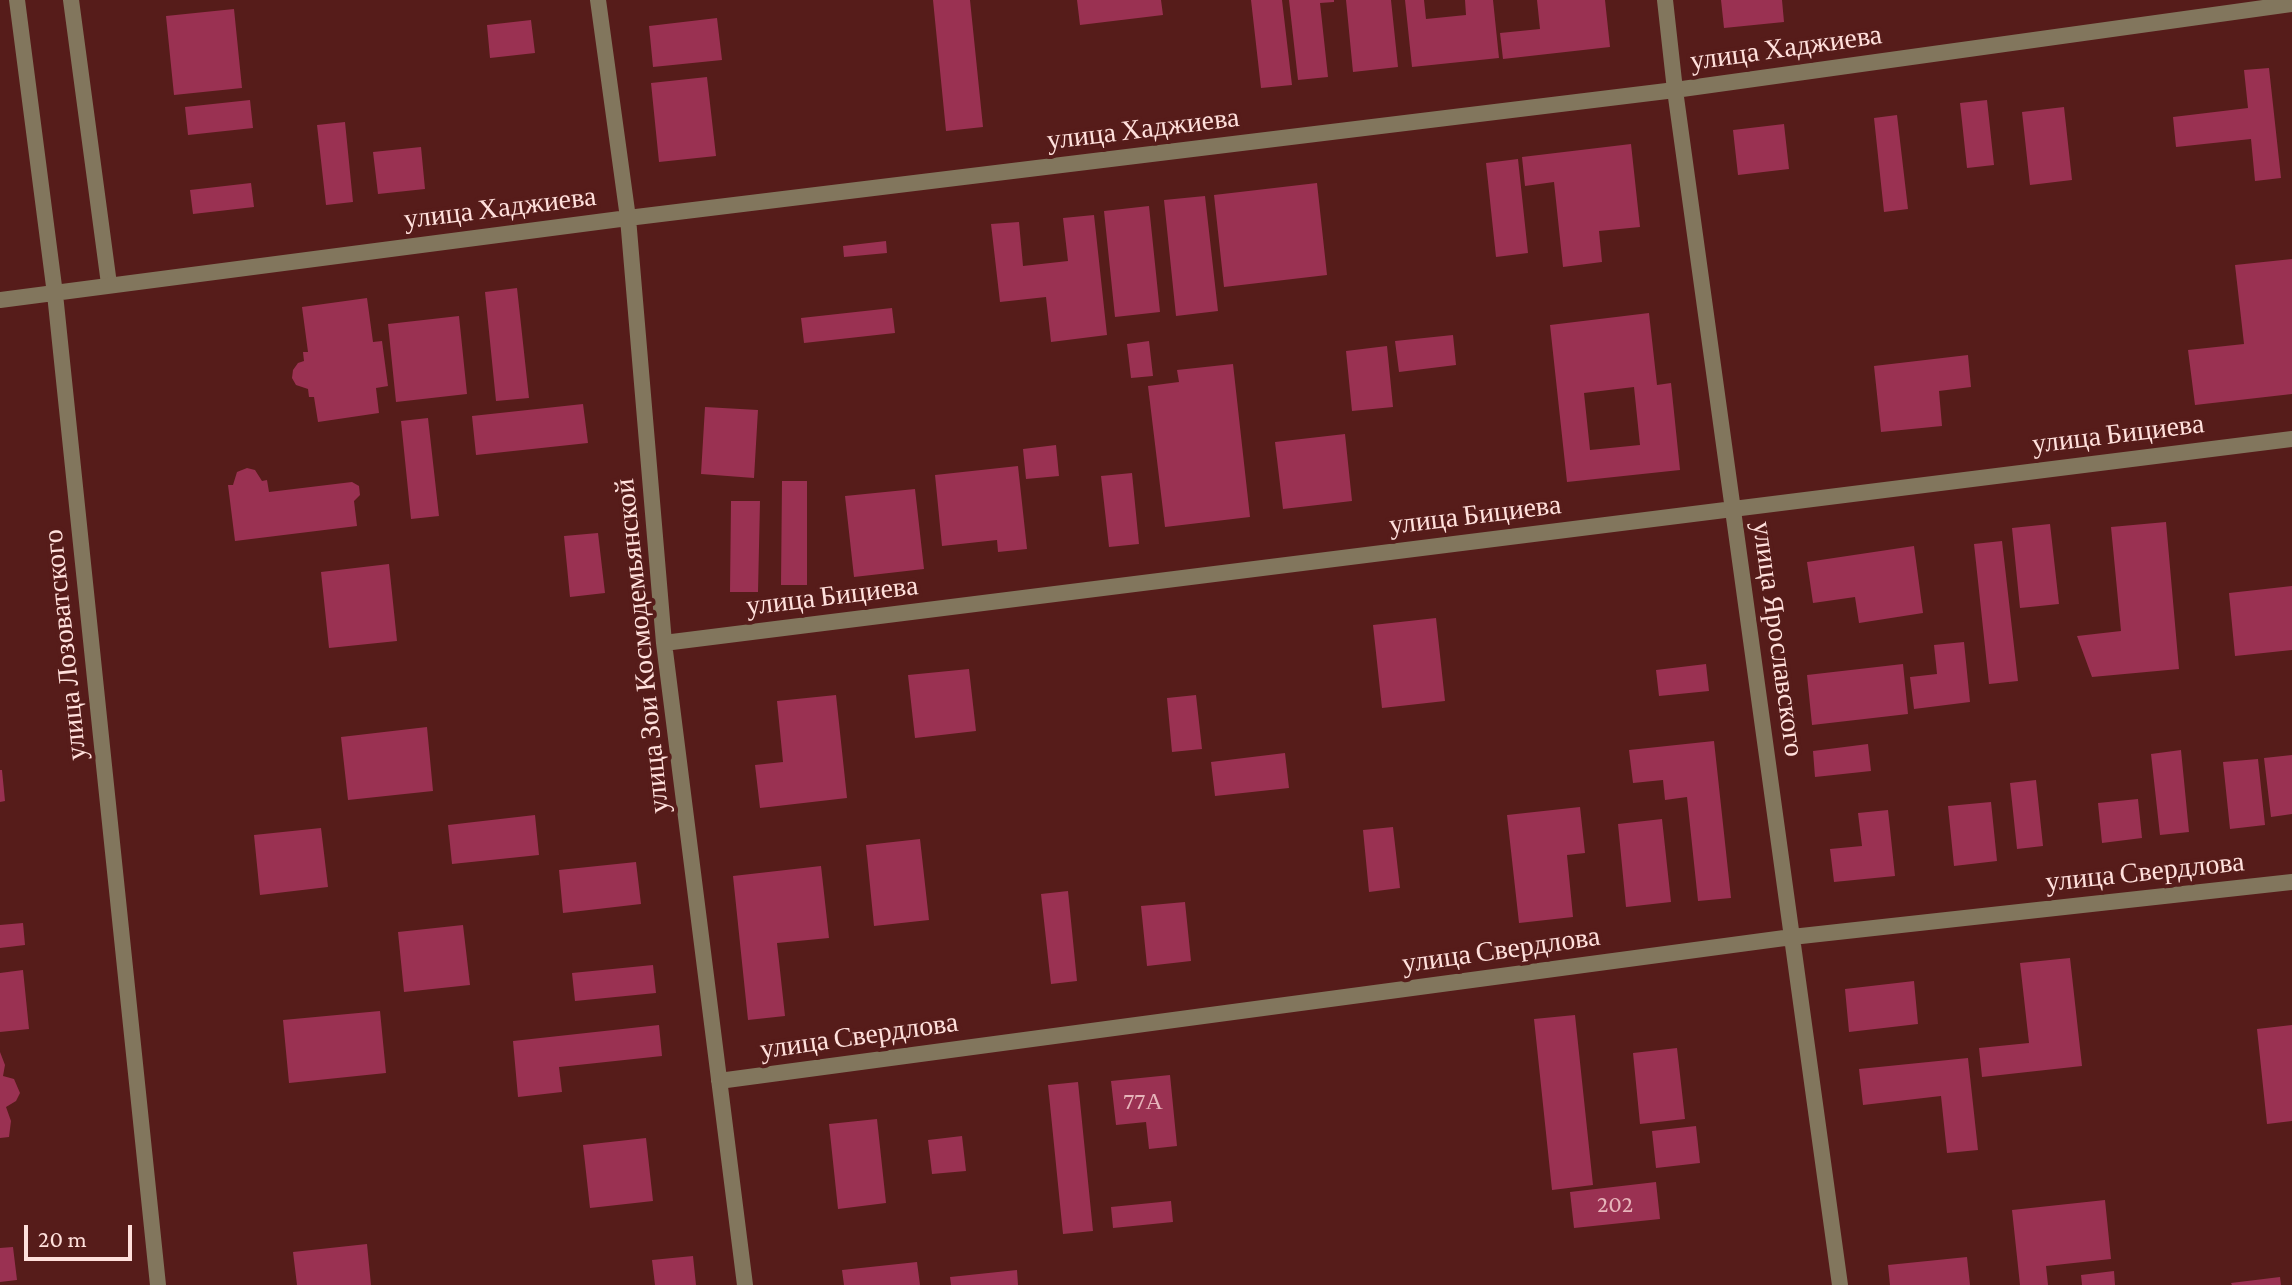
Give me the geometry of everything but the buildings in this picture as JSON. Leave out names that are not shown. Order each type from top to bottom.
[{"type":"street","name":"улица Лозоватского","points":[[17,0],[55,294],[158,1285]]},
{"type":"street","points":[[71,0],[109,284]]},
{"type":"street","name":"улица Зои Космодемьянской","points":[[598,0],[628,218],[664,643],[745,1285]]},
{"type":"street","name":"улица Ярославского","points":[[1665,0],[1840,1285]]},
{"type":"street","name":"улица Хаджиева","points":[[0,300],[628,218],[1675,90],[2292,4]]},
{"type":"street","name":"улица Бициева","points":[[664,643],[2292,439]]},
{"type":"street","name":"улица Свердлова","points":[[719,1081],[1792,937],[2292,882]]}]
